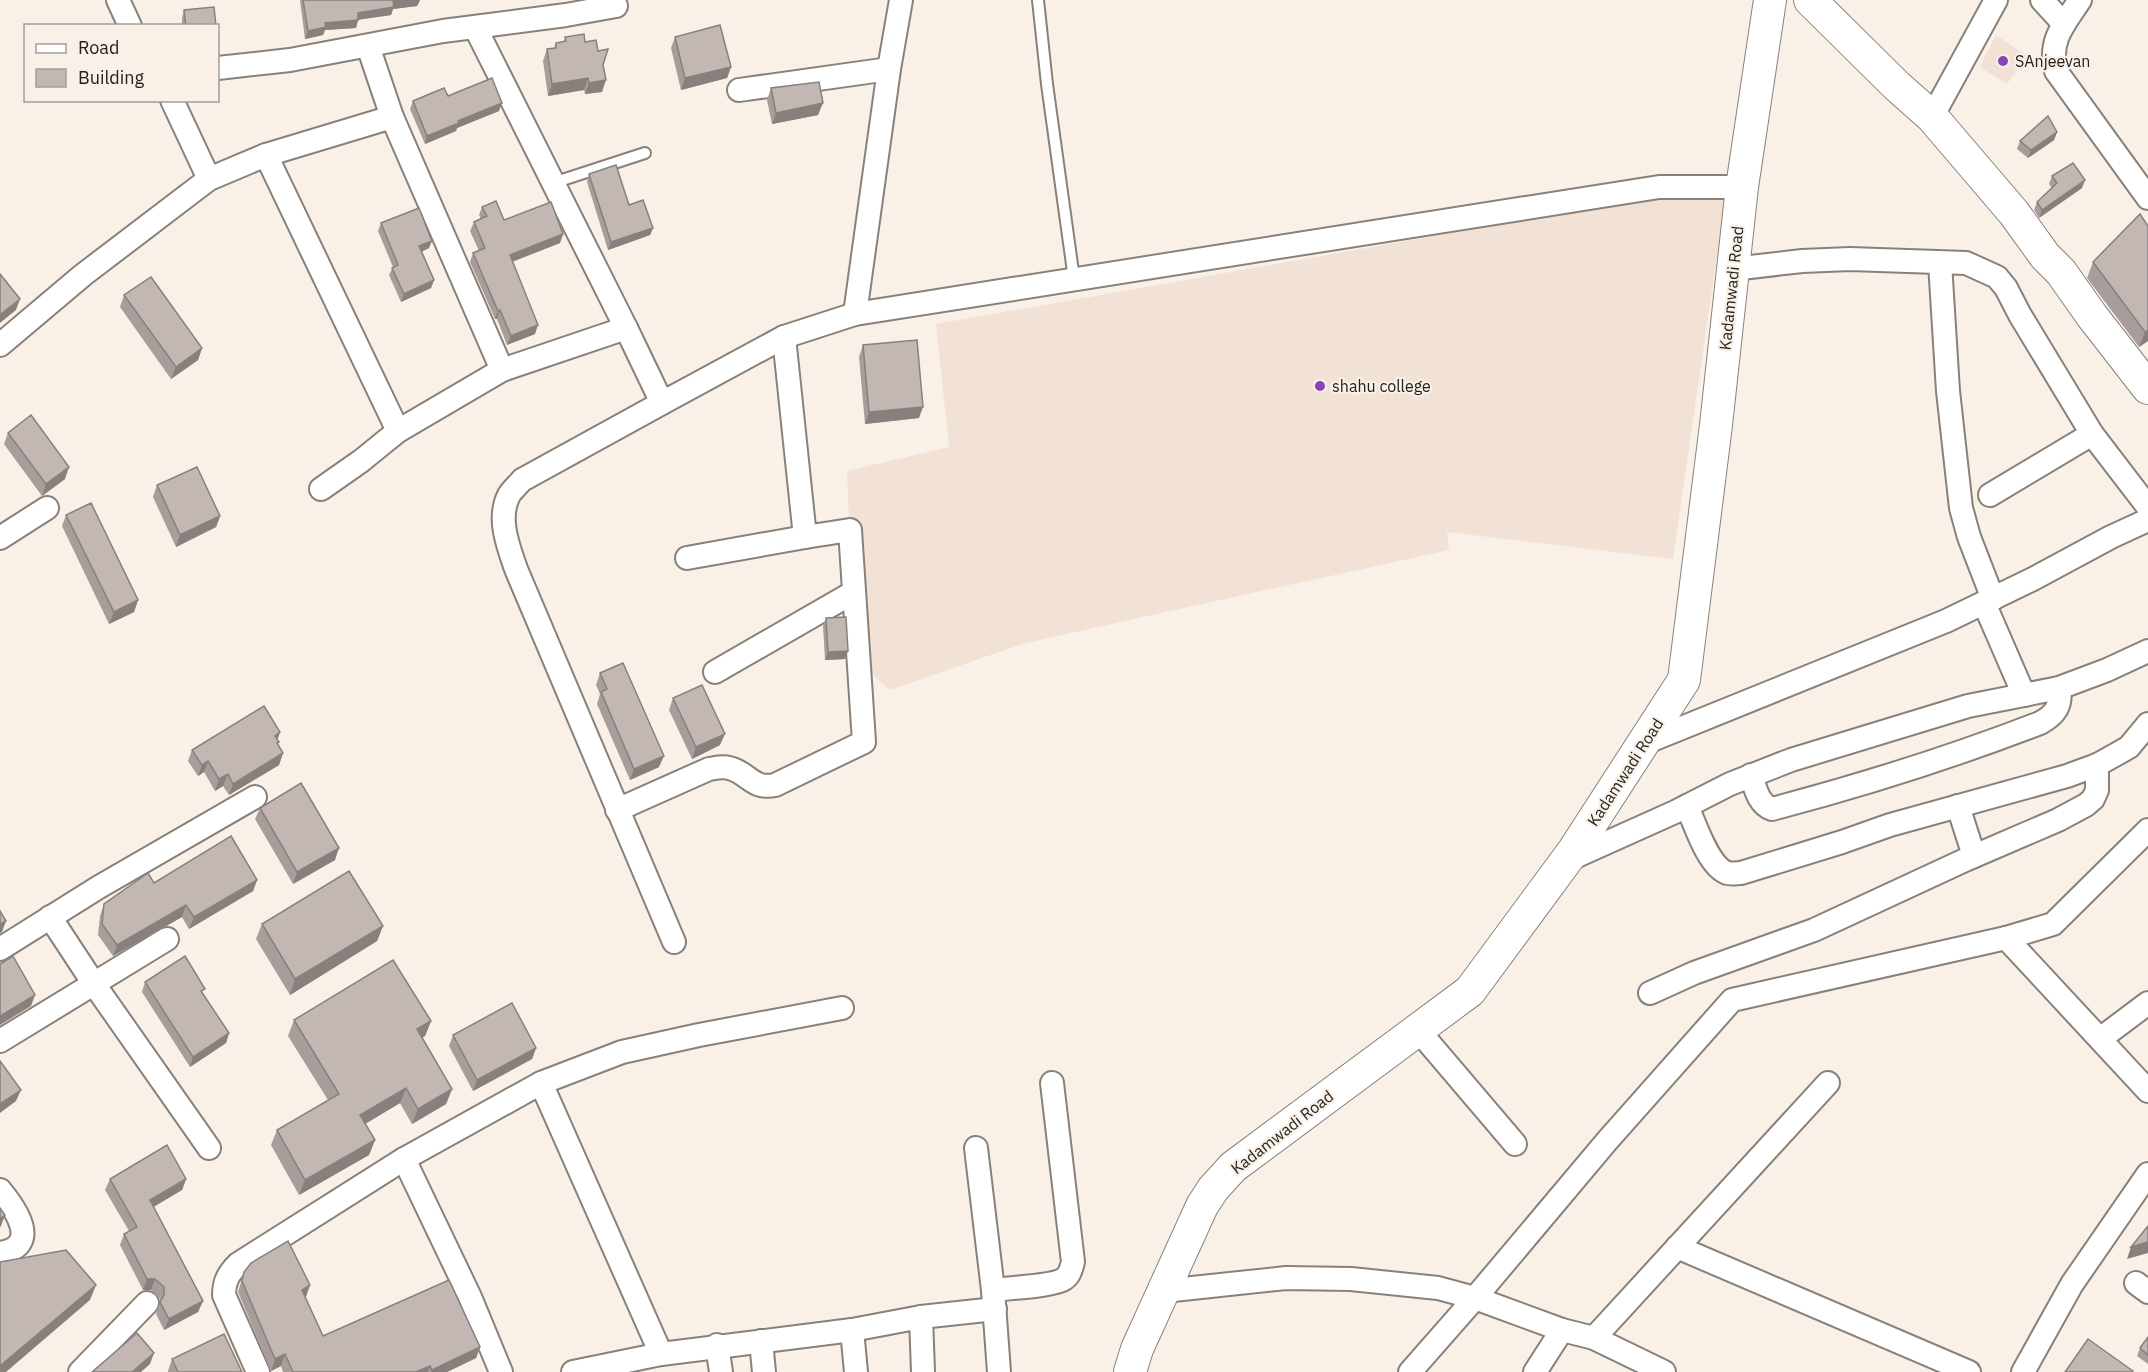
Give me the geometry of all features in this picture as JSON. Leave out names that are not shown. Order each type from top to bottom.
[{"type":"street","points":[[118,0],[129,24]]},
{"type":"street","points":[[855,314],[889,69],[902,0]]},
{"type":"street","name":"Kadamwadi Road","points":[[1130,1372],[1137,1349],[1202,1206],[1213,1189],[1233,1167],[1470,991],[1566,861],[1684,680],[1716,425],[1742,187],[1770,0]]},
{"type":"street","points":[[1810,0],[1897,86],[1932,117],[2014,213],[2148,388]]},
{"type":"street","points":[[1932,117],[1996,0]]},
{"type":"street","points":[[2042,0],[2064,24]]},
{"type":"street","points":[[2080,0],[2064,24],[2054,45],[2052,58],[2056,71],[2148,198]]},
{"type":"street","points":[[219,68],[290,60],[443,31],[616,6]]},
{"type":"street","points":[[475,27],[662,403]]},
{"type":"street","points":[[368,46],[392,117],[502,370]]},
{"type":"street","points":[[739,90],[889,69]]},
{"type":"street","points":[[173,102],[209,179]]},
{"type":"street","points":[[0,345],[83,275],[209,179],[266,155],[392,117]]},
{"type":"street","points":[[266,155],[398,431]]},
{"type":"street","points":[[674,942],[616,810],[516,569],[505,537],[504,514],[509,495],[522,480],[784,338],[855,314],[1659,187],[1742,187]]},
{"type":"street","points":[[1733,270],[1802,261],[1850,259],[1966,263],[1997,277],[2006,288],[2092,434],[2148,507]]},
{"type":"street","points":[[1940,263],[1948,392],[1961,508],[1988,601],[2024,695]]},
{"type":"street","points":[[321,489],[398,431],[502,370],[626,328]]},
{"type":"street","points":[[784,338],[805,537]]},
{"type":"street","points":[[1990,495],[2092,434]]},
{"type":"street","points":[[0,538],[47,508]]},
{"type":"street","points":[[1642,744],[1946,621],[2148,520]]},
{"type":"street","points":[[616,810],[709,769],[721,767],[731,768],[759,786],[775,785],[864,742],[850,530],[687,558]]},
{"type":"street","points":[[715,672],[854,592]]},
{"type":"street","points":[[1566,861],[1751,775],[1791,760],[1957,710],[2059,688],[2107,670],[2148,651]]},
{"type":"street","points":[[1751,775],[1760,799],[1765,807],[1772,809],[1866,783],[1972,749],[2040,723],[2050,718],[2059,707],[2059,688]]},
{"type":"street","points":[[1687,806],[1709,855],[1717,867],[1728,873],[1741,873],[1890,825],[2056,779],[2097,765],[2145,735]]},
{"type":"street","points":[[1650,993],[1694,973],[1815,930],[1974,856],[2058,820],[2093,799],[2097,790],[2097,765]]},
{"type":"street","points":[[0,949],[255,796]]},
{"type":"street","points":[[1958,807],[1974,856]]},
{"type":"street","points":[[1410,1372],[1607,1141],[1732,1000],[2006,939],[2053,924],[2148,830]]},
{"type":"street","points":[[50,917],[209,1148]]},
{"type":"street","points":[[0,1041],[167,939]]},
{"type":"street","points":[[2006,939],[2148,1091]]},
{"type":"street","points":[[2100,1039],[2148,1003]]},
{"type":"street","points":[[258,1372],[224,1296],[224,1284],[230,1272],[238,1264],[404,1159],[541,1083],[622,1052],[842,1008]]},
{"type":"street","points":[[1418,1030],[1515,1144]]},
{"type":"street","points":[[541,1083],[661,1354]]},
{"type":"street","points":[[573,1372],[717,1345],[852,1330],[994,1300],[1063,1280],[1070,1273],[1073,1262],[1052,1083]]},
{"type":"street","points":[[1594,1338],[1828,1083]]},
{"type":"street","points":[[976,1148],[994,1300],[999,1372]]},
{"type":"street","points":[[404,1159],[470,1297],[501,1372]]},
{"type":"street","points":[[2023,1372],[2072,1284],[2148,1174]]},
{"type":"street","points":[[0,1190],[21,1222],[23,1236],[19,1244],[0,1253]]},
{"type":"street","points":[[1677,1247],[1969,1372]]},
{"type":"street","points":[[1164,1291],[1287,1278],[1352,1279],[1438,1288],[1475,1298],[1562,1330],[1594,1338],[1664,1372]]},
{"type":"street","points":[[80,1372],[147,1303]]},
{"type":"street","points":[[921,1317],[923,1372]]},
{"type":"street","points":[[852,1330],[856,1372]]},
{"type":"street","points":[[1535,1372],[1562,1330]]},
{"type":"street","points":[[761,1341],[764,1372]]},
{"type":"street","points":[[717,1345],[721,1372]]},
{"type":"lane","points":[[1038,0],[1074,279]]},
{"type":"lane","points":[[554,183],[645,153]]},
{"type":"shaded area","name":"SAnjeevan","points":[[1996,35],[2027,56],[2007,84],[1980,67]]},
{"type":"shaded area","name":"shahu college","points":[[1725,199],[1673,559],[1447,532],[1449,550],[1025,643],[890,690],[855,659],[847,471],[949,447],[936,324],[1639,200]]},
{"type":"building","points":[[303,0],[405,0],[393,1],[394,7],[358,13],[358,20],[325,23],[326,27],[308,31]]},
{"type":"building","points":[[214,7],[216,24],[186,24],[184,10]]},
{"type":"building","points":[[720,25],[731,67],[685,78],[675,37]]},
{"type":"building","points":[[584,34],[585,42],[596,40],[598,51],[608,49],[603,65],[606,80],[589,83],[588,78],[552,84],[547,49],[556,48],[556,43],[566,41],[565,37]]},
{"type":"building","points":[[492,78],[502,103],[427,136],[413,101],[444,88],[448,96]]},
{"type":"building","points":[[819,82],[823,103],[776,113],[771,88]]},
{"type":"building","points":[[2048,116],[2057,132],[2031,150],[2020,141]]},
{"type":"building","points":[[2073,163],[2085,180],[2042,210],[2037,202],[2057,183],[2052,176]]},
{"type":"building","points":[[616,165],[629,205],[643,200],[653,228],[611,242],[589,174]]},
{"type":"building","points":[[496,201],[504,220],[551,202],[563,234],[510,255],[538,325],[511,336],[473,253],[485,248],[474,222],[487,216],[482,207]]},
{"type":"building","points":[[419,208],[432,241],[419,246],[434,280],[404,294],[392,268],[398,265],[381,223]]},
{"type":"building","points":[[2140,214],[2148,226],[2148,330],[2145,332],[2093,262]]},
{"type":"building","points":[[0,274],[20,299],[0,315]]},
{"type":"building","points":[[151,277],[202,348],[176,367],[124,295]]},
{"type":"building","points":[[917,340],[923,407],[869,412],[863,345]]},
{"type":"building","points":[[31,415],[69,467],[46,484],[8,433]]},
{"type":"building","points":[[197,467],[220,516],[180,535],[157,485]]},
{"type":"building","points":[[91,503],[138,600],[114,612],[66,515]]},
{"type":"building","points":[[846,617],[848,651],[828,652],[826,618]]},
{"type":"building","points":[[623,663],[664,756],[634,769],[601,692],[607,689],[600,673]]},
{"type":"building","points":[[702,685],[725,734],[696,747],[673,698]]},
{"type":"building","points":[[264,706],[280,732],[275,736],[283,753],[233,784],[228,774],[219,779],[208,761],[202,765],[192,750]]},
{"type":"building","points":[[301,783],[339,848],[297,872],[260,808]]},
{"type":"building","points":[[231,836],[257,880],[194,917],[186,905],[117,945],[102,924],[104,904],[148,873],[154,883]]},
{"type":"building","points":[[349,871],[383,926],[295,979],[262,924]]},
{"type":"building","points":[[0,911],[6,921],[0,924]]},
{"type":"building","points":[[13,956],[35,995],[0,1016],[0,964]]},
{"type":"building","points":[[185,956],[205,989],[201,991],[229,1033],[193,1057],[145,982]]},
{"type":"building","points":[[393,960],[431,1021],[417,1029],[452,1089],[418,1109],[406,1088],[360,1115],[375,1140],[305,1180],[277,1130],[339,1094],[294,1020]]},
{"type":"building","points":[[512,1003],[536,1048],[477,1080],[453,1035]]},
{"type":"building","points":[[0,1061],[21,1090],[0,1104]]},
{"type":"building","points":[[167,1145],[186,1179],[150,1200],[203,1301],[169,1319],[160,1302],[164,1295],[164,1287],[155,1279],[147,1279],[124,1234],[137,1227],[110,1179]]},
{"type":"building","points":[[0,1208],[5,1215],[0,1219]]},
{"type":"building","points":[[2148,1226],[2148,1242],[2131,1247]]},
{"type":"building","points":[[288,1241],[310,1285],[302,1290],[323,1336],[449,1280],[480,1347],[432,1370],[430,1366],[416,1372],[293,1372],[285,1354],[275,1359],[242,1281],[244,1272],[251,1263]]},
{"type":"building","points":[[66,1250],[96,1285],[0,1366],[0,1262]]},
{"type":"building","points":[[137,1333],[154,1353],[132,1372],[92,1372]]},
{"type":"building","points":[[224,1334],[242,1372],[178,1372],[172,1359]]},
{"type":"building","points":[[2148,1337],[2148,1355],[2140,1348]]},
{"type":"building","points":[[2088,1339],[2133,1371],[2065,1372]]},
{"type":"place","name":"SAnjeevan","points":[[2003,61]]},
{"type":"place","name":"shahu college","points":[[1320,386]]}]
